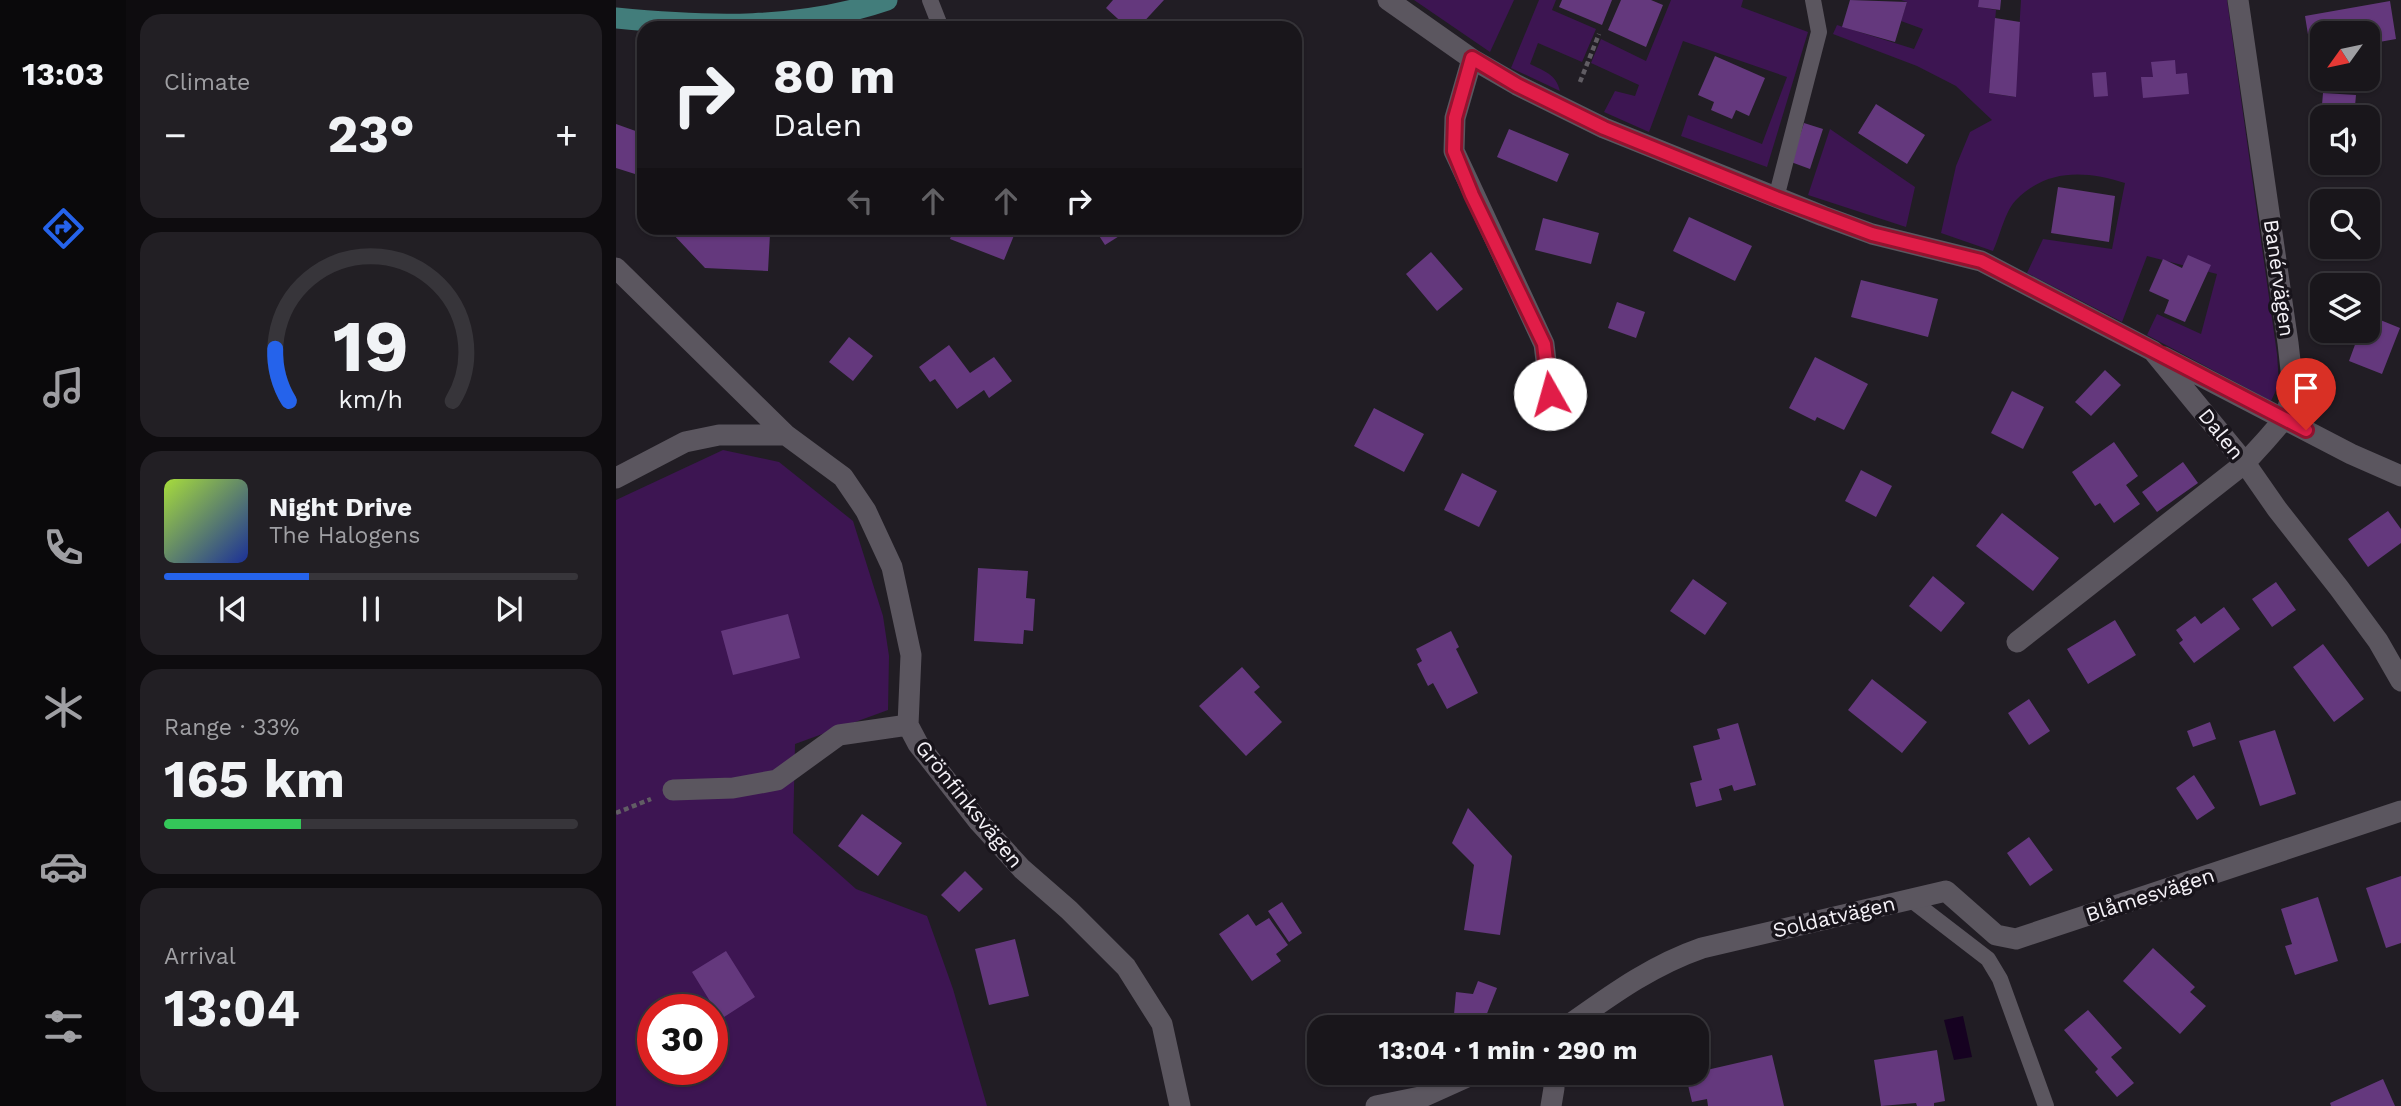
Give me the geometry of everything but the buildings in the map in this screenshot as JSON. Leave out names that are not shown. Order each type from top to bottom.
[{"type":"main road","points":[[790,21],[824,16],[887,0]]},
{"type":"main road","points":[[616,18],[647,21]]},
{"type":"street","name":"Dalen","points":[[1388,0],[1472,58],[1517,85],[1604,128],[1872,234],[1981,261],[2153,351],[2245,463],[2378,641],[2401,681]]},
{"type":"street","name":"Banérvägen","points":[[2017,642],[2245,463],[2284,418],[2292,379],[2238,0]]},
{"type":"street","points":[[1472,58],[1455,118],[1454,151],[1472,195],[1544,344],[1550,394]]},
{"type":"street","name":"Grönfinksvägen","points":[[616,268],[786,435],[844,477],[880,537],[892,567],[911,655],[908,725],[918,744],[971,812],[1022,869],[1069,910],[1126,967],[1162,1024],[1180,1106]]},
{"type":"street","points":[[2153,351],[2401,476]]},
{"type":"street","points":[[616,478],[685,442],[719,435],[786,435]]},
{"type":"street","points":[[673,790],[733,788],[777,780],[839,735],[908,725]]},
{"type":"street","name":"Blåmesvägen","points":[[1910,899],[1946,891],[1996,935],[2016,939],[2401,811]]},
{"type":"street","name":"Soldatvägen","points":[[1583,1015],[1641,974],[1670,959],[1702,948],[1910,899]]},
{"type":"street","points":[[1377,1106],[1425,1096],[1449,1085]]},
{"type":"street","points":[[1551,1106],[1554,1085]]},
{"type":"lane","points":[[930,0],[938,21]]},
{"type":"lane","points":[[1776,198],[1819,32],[1813,0]]},
{"type":"lane","name":"Soldatvägen","points":[[1910,899],[1988,959],[2000,979],[2046,1106]]},
{"type":"path","points":[[1580,82],[1599,34]]},
{"type":"path","points":[[616,813],[673,790]]},
{"type":"shaded area","points":[[1414,0],[1514,0],[1490,52]]},
{"type":"shaded area","points":[[1539,0],[1556,0],[1552,10],[1596,29],[1582,62],[1538,43],[1530,64],[1552,77],[1560,91],[1511,68]]},
{"type":"shaded area","points":[[1671,0],[1743,0],[1741,7],[1808,32],[1767,167],[1681,136],[1688,115],[1762,144],[1787,77],[1683,41],[1649,132],[1604,112],[1615,91],[1635,96],[1639,85],[1591,63],[1601,39],[1646,61]]},
{"type":"shaded area","points":[[1901,0],[1979,0],[1979,7],[1996,10],[1989,93],[2015,97],[2021,0],[2227,0],[2277,354],[2279,384],[2271,401],[2147,335],[2157,314],[2201,334],[2217,274],[2147,256],[2122,322],[2027,273],[2043,239],[2112,249],[2125,183],[2082,175],[2054,177],[2041,182],[2012,205],[1993,251],[1941,233],[1956,166],[1970,132],[1992,120],[1956,86],[1917,66],[1833,34],[1837,25],[1914,49],[1923,29],[1901,21],[1907,2]]},
{"type":"shaded area","points":[[1830,129],[1915,187],[1906,227],[1808,195]]},
{"type":"shaded area","points":[[723,450],[779,462],[853,521],[883,616],[889,656],[888,710],[795,744],[793,833],[856,889],[927,916],[953,989],[987,1106],[616,1106],[616,500]]},
{"type":"shaded area","points":[[1963,1016],[1972,1057],[1954,1060],[1944,1020]]},
{"type":"route","points":[[1550,394],[1544,344],[1472,195],[1454,151],[1455,118],[1472,58],[1517,85],[1604,128],[1776,198],[1872,234],[1981,261],[2062,300],[2235,395],[2306,430]]}]
